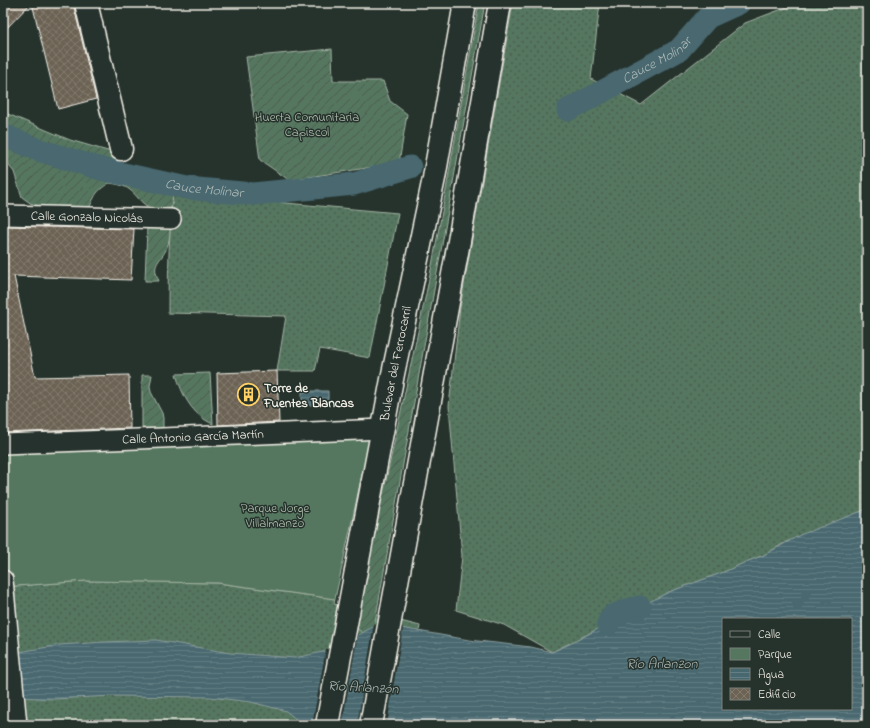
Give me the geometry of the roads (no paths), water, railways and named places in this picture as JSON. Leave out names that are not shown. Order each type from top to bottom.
[{"type":"main road","points":[[86,3],[121,149]]},
{"type":"main road","name":"Bulevar del Ferrocarril","points":[[327,725],[383,429],[434,178],[465,3]]},
{"type":"main road","points":[[371,725],[460,240],[500,3]]},
{"type":"street","name":"Calle Gonzalo Nicolás","points":[[3,215],[171,219]]},
{"type":"street","name":"Calle Antonio García Martín","points":[[3,444],[383,429]]},
{"type":"street","points":[[3,583],[17,725]]},
{"type":"water","points":[[302,391],[328,391],[328,405],[302,405]]},
{"type":"water","name":"Río Arlanzon","points":[[867,509],[867,725],[303,725],[286,711],[251,702],[210,697],[113,696],[53,699],[20,697],[3,698],[3,653],[19,652],[60,645],[156,640],[230,653],[295,658],[332,650],[378,624],[469,640],[531,647],[552,652],[669,592],[724,572],[764,555],[800,535]]},
{"type":"waterway","name":"Cauce Molinar","points":[[568,110],[679,50],[708,17],[739,3]]},
{"type":"waterway","name":"Cauce Molinar","points":[[3,135],[39,150],[101,169],[187,188],[253,194],[354,184],[410,167]]},
{"type":"waterway","points":[[608,624],[612,616],[640,607]]},
{"type":"place","name":"Torre de Fuentes Blancas","points":[[248,395]]},
{"type":"park label","name":"Huerta Comunitaria Capiscol","points":[[307,124]]},
{"type":"park label","name":"Parque Jorge Villalmanzo","points":[[275,516]]},
{"type":"water label","name":"Río Arlanzón","points":[[363,688]]}]
